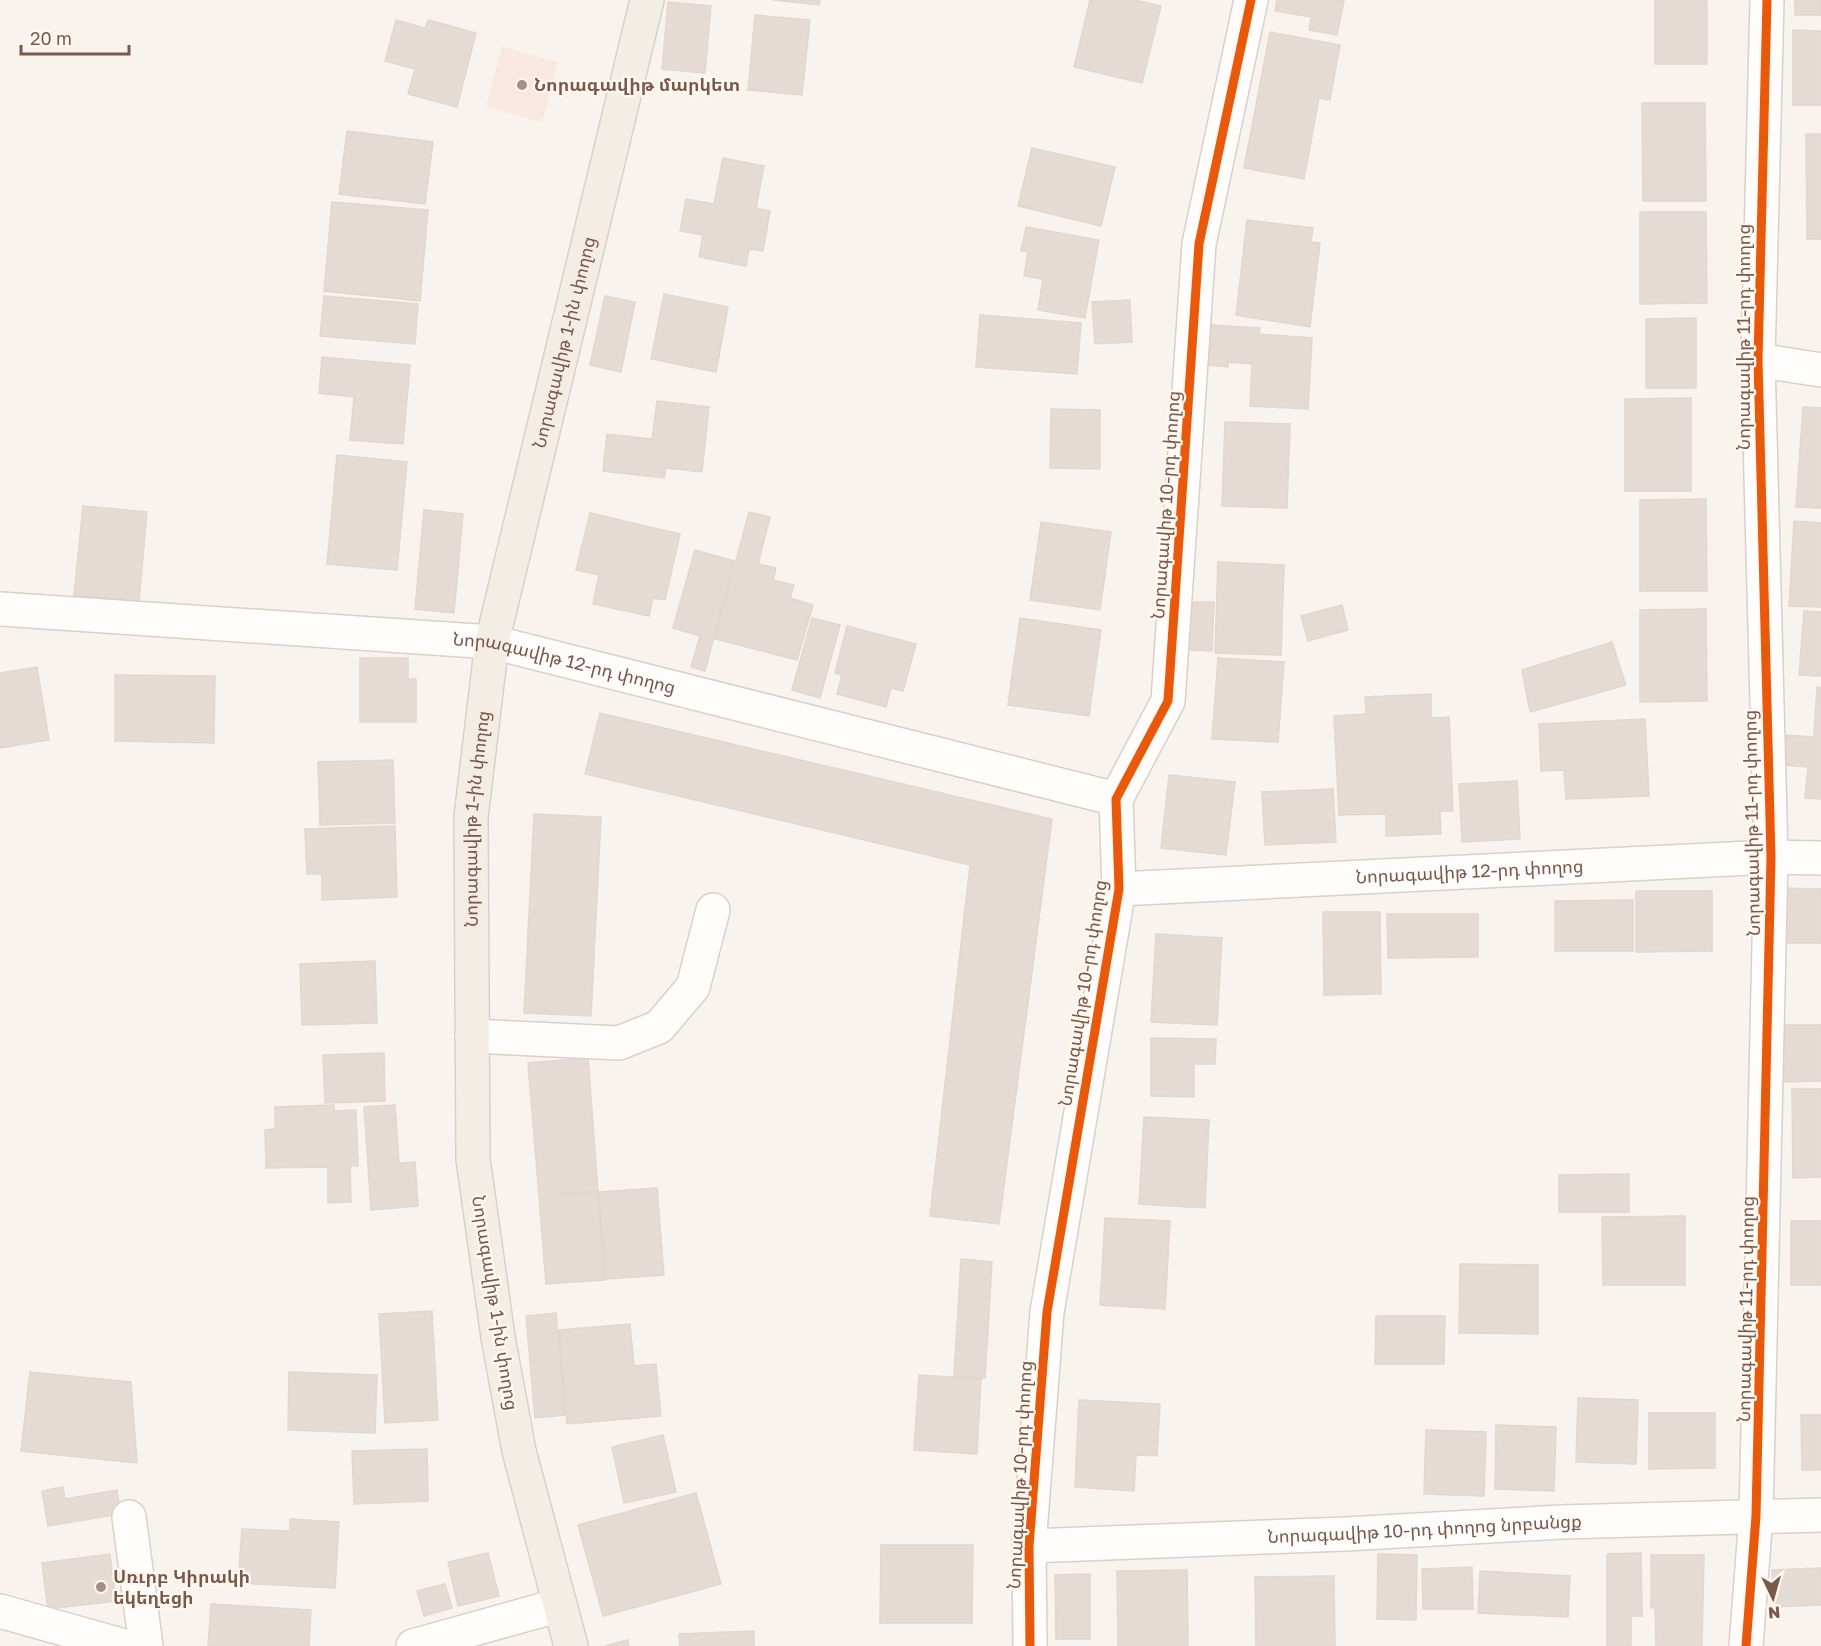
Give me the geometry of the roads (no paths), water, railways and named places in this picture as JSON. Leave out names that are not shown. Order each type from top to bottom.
[{"type":"main road","name":"Նորագավիթ 1-ին փողոց","points":[[571,1646],[519,1451],[498,1337],[473,1159],[471,817],[492,642],[647,0]]},
{"type":"street","name":"Նորագավիթ 10-րդ փողոց","points":[[1030,1646],[1029,1546],[1047,1312],[1119,890],[1116,799],[1168,701],[1199,244],[1251,0]]},
{"type":"street","name":"Նորագավիթ 11-րդ փողոց","points":[[1746,1646],[1756,1516],[1772,856],[1758,360],[1767,0]]},
{"type":"street","points":[[1758,360],[1821,370]]},
{"type":"street","name":"Նորագավիթ 12-րդ փողոց","points":[[0,609],[492,642],[1116,799]]},
{"type":"street","name":"Նորագավիթ 12-րդ փողոց","points":[[1119,890],[1772,856],[1821,858]]},
{"type":"street","points":[[471,1036],[619,1043],[659,1027],[693,987],[713,910]]},
{"type":"street","name":"Նորագավիթ 10-րդ փողոց նրբանցք","points":[[1029,1546],[1821,1515]]},
{"type":"street","points":[[129,1516],[146,1646]]},
{"type":"street","points":[[413,1646],[560,1605]]},
{"type":"street","points":[[0,1611],[124,1646]]},
{"type":"place","name":"Նորագավիթ մարկետ","points":[[522,85]]},
{"type":"place","name":"Սռւրբ Կիրակի եկեղեցի","points":[[101,1587]]}]
